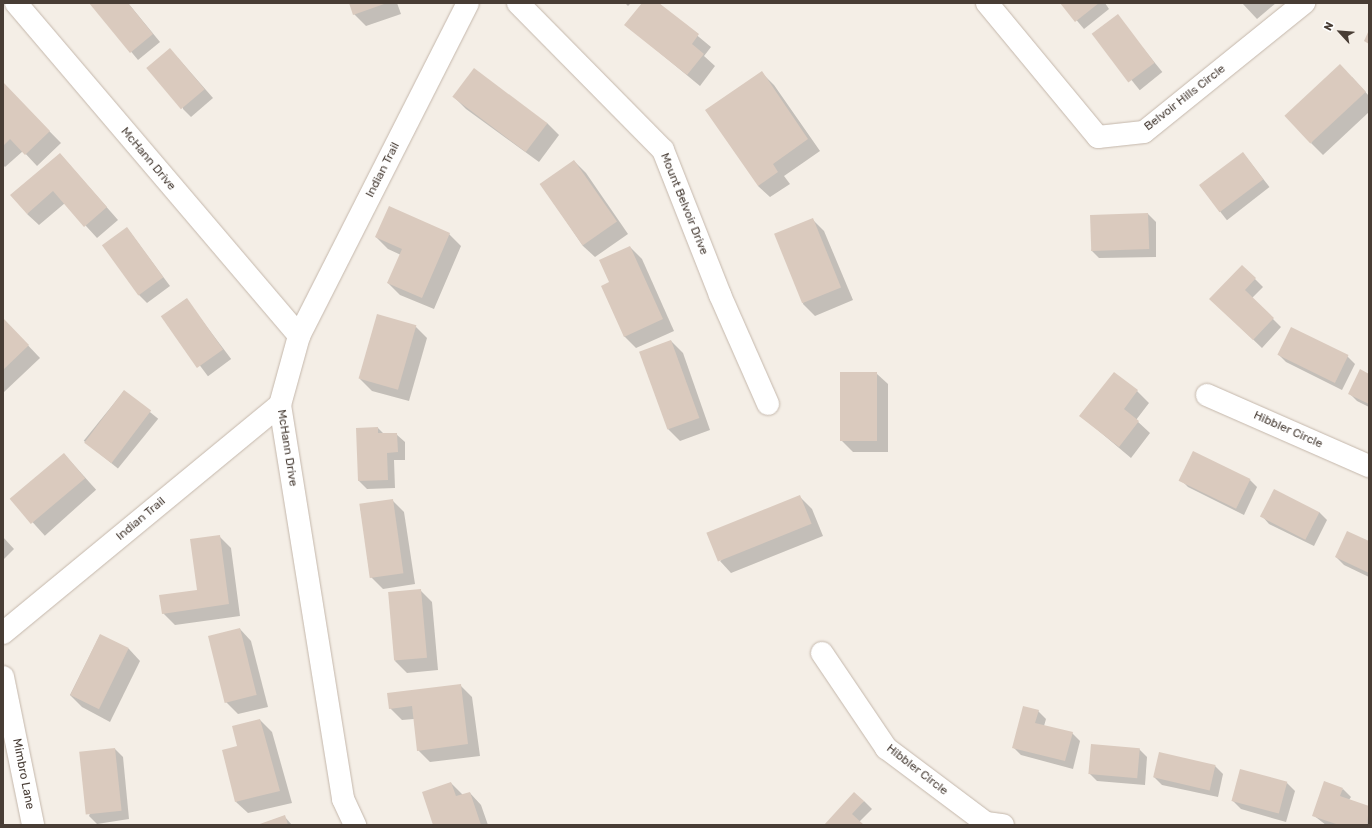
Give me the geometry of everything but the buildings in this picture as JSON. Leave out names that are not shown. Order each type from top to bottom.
[{"type":"street","name":"McHann Drive","points":[[16,3],[299,336],[280,405],[343,799],[355,825]]},
{"type":"street","name":"Indian Trail","points":[[299,336],[468,3]]},
{"type":"street","name":"Mount Belvoir Drive","points":[[518,3],[663,150],[720,295],[768,404]]},
{"type":"street","name":"Belvoir Hills Circle","points":[[987,3],[1098,137],[1144,132],[1304,3]]},
{"type":"street","name":"Hibbler Circle","points":[[1207,395],[1369,466]]},
{"type":"street","name":"Indian Trail","points":[[3,633],[280,405]]},
{"type":"street","name":"Hibbler Circle","points":[[822,654],[886,748],[986,823],[1002,825]]},
{"type":"street","name":"Mimbro Lane","points":[[3,677],[33,825]]}]
